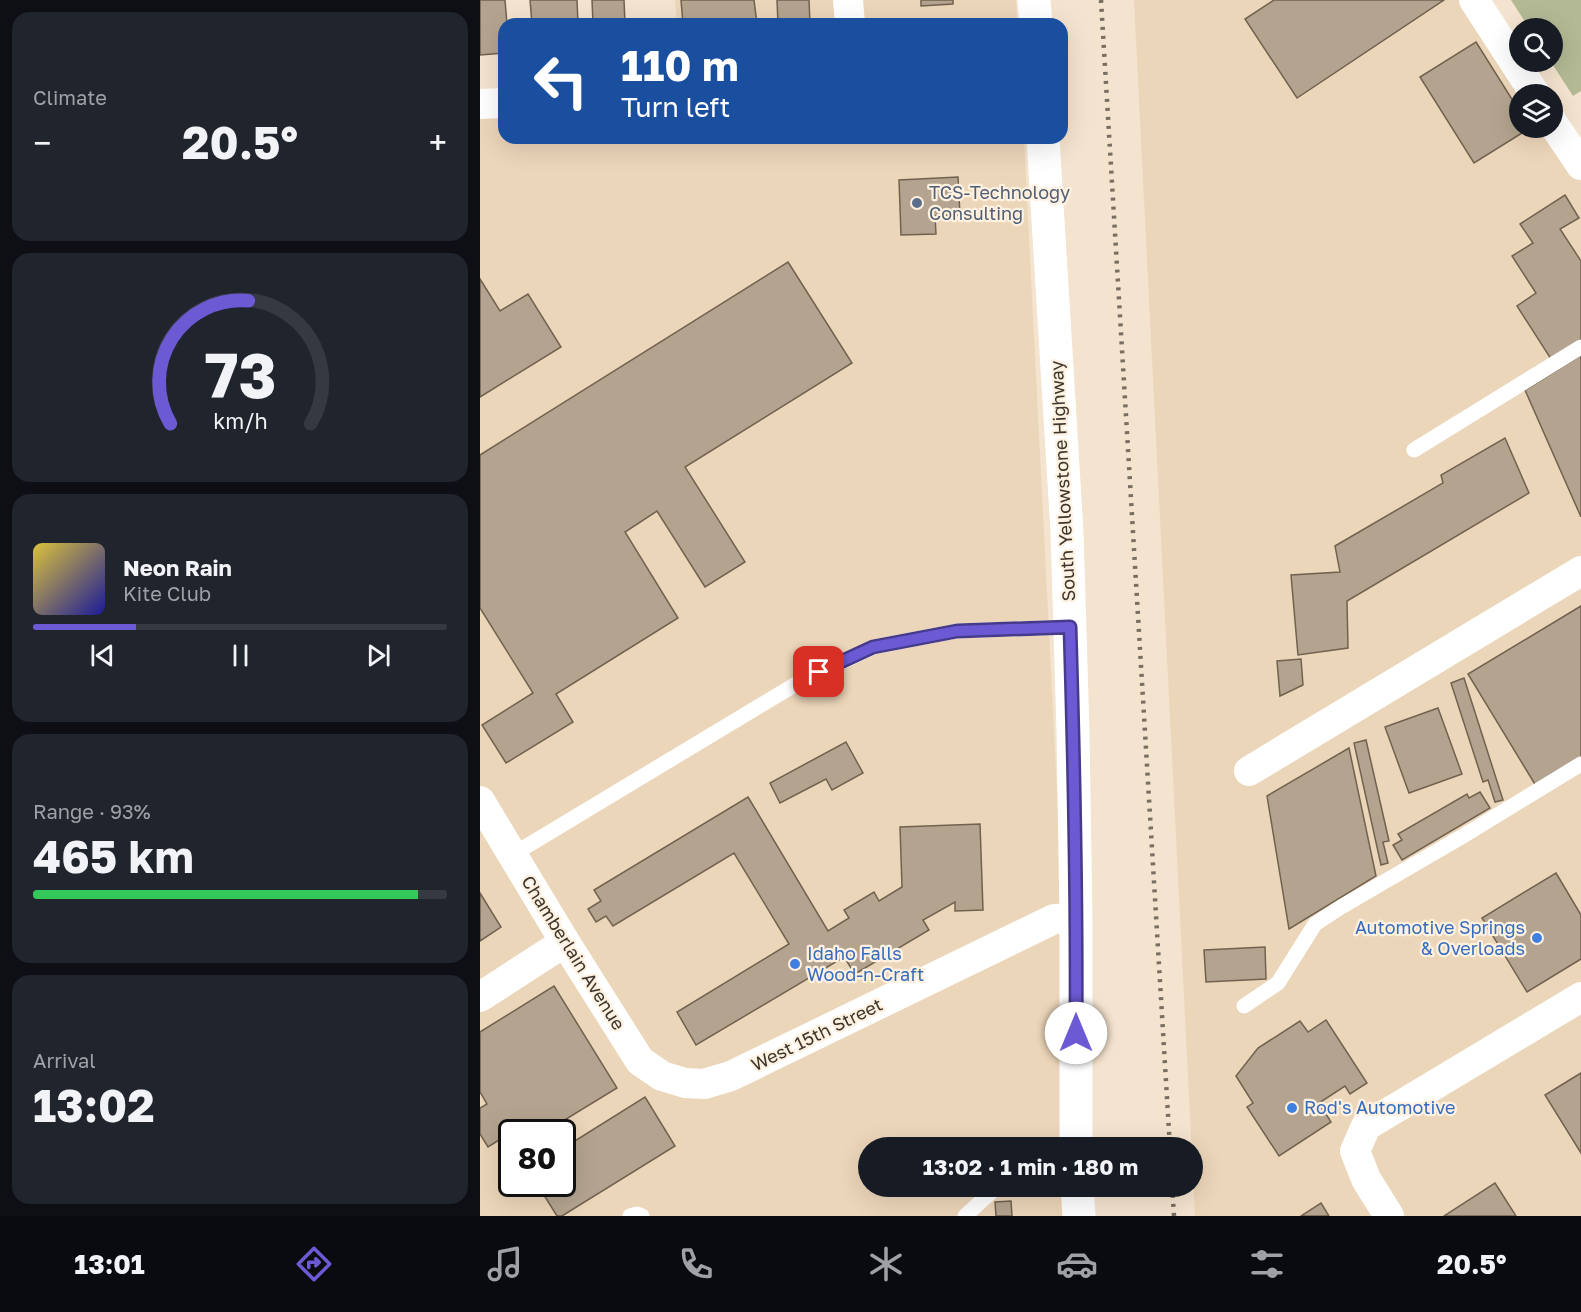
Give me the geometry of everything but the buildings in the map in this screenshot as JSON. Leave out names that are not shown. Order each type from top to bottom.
[{"type":"highway","points":[[1034,0],[1036,18]]},
{"type":"highway","name":"South Yellowstone Highway","points":[[1043,144],[1067,532],[1076,918],[1076,1137]]},
{"type":"highway","points":[[1078,1197],[1079,1216]]},
{"type":"street","points":[[848,0],[850,18]]},
{"type":"street","points":[[1474,0],[1529,84]]},
{"type":"street","points":[[480,104],[498,103]]},
{"type":"street","points":[[1566,130],[1581,165]]},
{"type":"street","points":[[1249,771],[1581,571]]},
{"type":"street","name":"Chamberlain Avenue","points":[[480,801],[640,1061],[662,1076],[685,1083]]},
{"type":"street","name":"West 15th Street","points":[[685,1083],[704,1084],[731,1076],[1054,919],[1076,918]]},
{"type":"street","points":[[480,997],[565,942]]},
{"type":"street","points":[[1389,1216],[1366,1179],[1355,1152],[1366,1126],[1581,997]]},
{"type":"lane","points":[[1414,450],[1581,347]]},
{"type":"lane","points":[[512,855],[801,681],[873,647],[957,631],[1070,627]]},
{"type":"lane","points":[[1244,1006],[1278,982],[1315,924],[1581,764]]},
{"type":"lane","points":[[970,1214],[987,1197]]},
{"type":"lane","points":[[630,1216],[637,1214],[642,1216]]},
{"type":"shaded area","points":[[675,0],[1016,0],[1017,18],[676,18]]},
{"type":"shaded area","points":[[1134,0],[1474,0],[1515,84],[1509,84],[1509,138],[1560,138],[1581,166],[1581,1216],[1195,1216],[1194,1197],[1203,1197],[1203,1137],[1191,1137]]},
{"type":"shaded area","points":[[498,102],[498,144],[1024,144],[1074,1137],[858,1137],[858,1197],[1078,1197],[1079,1216],[480,1216],[480,104]]},
{"type":"green space","points":[[1511,0],[1581,0],[1581,91],[1573,96],[1557,72],[1563,72],[1563,18],[1523,18]]},
{"type":"railway","points":[[1101,0],[1169,1137]]},
{"type":"railway","points":[[1173,1197],[1174,1216]]},
{"type":"place","name":"TCS-Technology Consulting","points":[[917,203]]},
{"type":"place","name":"Automotive Springs & Overloads","points":[[1537,938]]},
{"type":"place","name":"Idaho Falls Wood-n-Craft","points":[[795,964]]},
{"type":"place","name":"Rod's Automotive","points":[[1292,1108]]},
{"type":"route","points":[[819,672],[873,647],[957,631],[1070,627],[1076,895],[1076,1033]]}]
